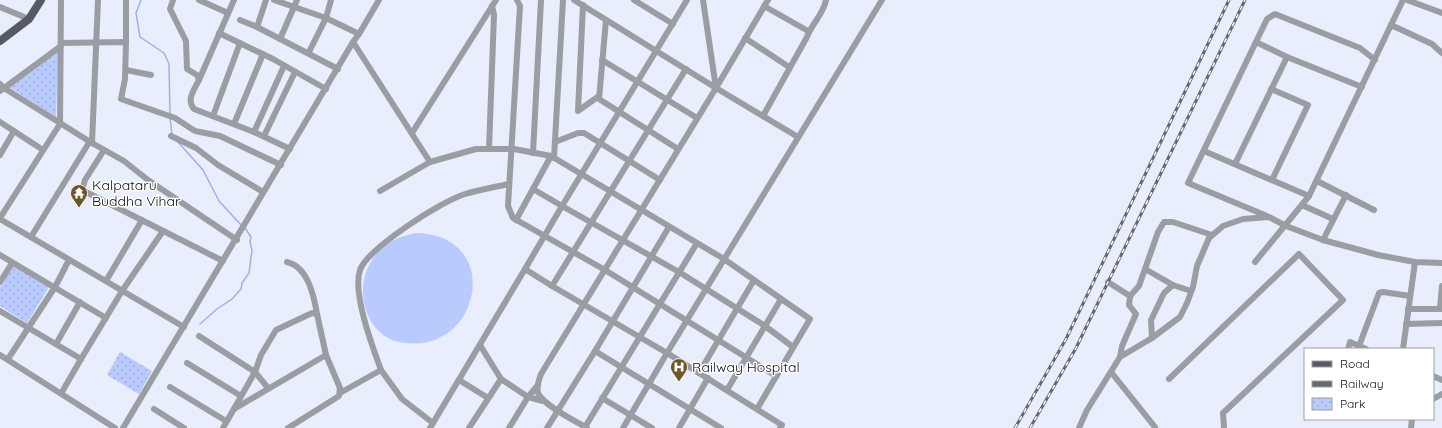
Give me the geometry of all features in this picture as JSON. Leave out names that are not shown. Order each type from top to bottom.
[{"type":"main road","points":[[2,37],[29,19],[40,0]]},
{"type":"street","points":[[61,0],[60,124],[0,219],[184,327]]},
{"type":"street","points":[[30,237],[91,142],[98,0]]},
{"type":"street","points":[[126,0],[126,70],[121,99],[170,117],[195,131],[220,136],[281,165]]},
{"type":"street","points":[[173,0],[170,9],[186,41],[187,69],[197,75],[199,80]]},
{"type":"street","points":[[199,0],[228,13]]},
{"type":"street","points":[[234,0],[190,100],[191,105],[194,109],[264,136],[290,149]]},
{"type":"street","points":[[257,27],[266,0]]},
{"type":"street","points":[[274,0],[326,18],[359,34]]},
{"type":"street","points":[[280,39],[297,0]]},
{"type":"street","points":[[309,52],[326,18],[331,0]]},
{"type":"street","points":[[123,428],[237,240],[263,192],[281,165],[379,0]]},
{"type":"street","points":[[517,0],[520,6],[508,206],[513,218],[605,270],[776,376]]},
{"type":"street","points":[[533,153],[541,0]]},
{"type":"street","points":[[516,220],[553,157],[563,0]]},
{"type":"street","points":[[574,0],[798,137]]},
{"type":"street","points":[[634,0],[673,24]]},
{"type":"street","points":[[509,184],[464,194],[442,204],[383,243],[369,257],[360,269],[358,279],[363,315],[381,370],[402,399],[432,426],[544,236],[687,0]]},
{"type":"street","points":[[703,0],[716,88]]},
{"type":"street","points":[[543,400],[538,392],[538,384],[541,374],[716,88],[768,0]]},
{"type":"street","points":[[763,116],[807,37],[808,31],[825,7],[826,0]]},
{"type":"street","points":[[623,428],[686,321],[882,0]]},
{"type":"street","points":[[1255,262],[1309,196],[1403,0]]},
{"type":"street","points":[[1407,0],[1442,13]]},
{"type":"street","points":[[489,149],[494,3]]},
{"type":"street","points":[[412,134],[494,3]]},
{"type":"street","points":[[583,5],[578,111],[599,96]]},
{"type":"street","points":[[764,6],[808,31]]},
{"type":"street","points":[[0,7],[29,19]]},
{"type":"street","points":[[1375,60],[1360,48],[1275,14],[1268,19],[1256,42],[1188,183],[1269,217],[1286,226],[1323,240],[1378,255],[1415,262],[1442,263]]},
{"type":"street","points":[[240,20],[309,52],[338,69]]},
{"type":"street","points":[[606,20],[599,96],[602,101],[678,150]]},
{"type":"street","points":[[1392,25],[1432,44],[1442,52]]},
{"type":"street","points":[[219,33],[263,54],[326,89]]},
{"type":"street","points":[[745,38],[789,67]]},
{"type":"street","points":[[126,42],[61,44],[1,88],[130,165],[148,180],[237,240]]},
{"type":"street","points":[[353,42],[430,162]]},
{"type":"street","points":[[1256,42],[1287,58],[1362,87]]},
{"type":"street","points":[[212,116],[240,43]]},
{"type":"street","points":[[234,124],[263,54]]},
{"type":"street","points":[[1235,164],[1287,58]]},
{"type":"street","points":[[602,60],[697,118]]},
{"type":"street","points":[[254,132],[284,66]]},
{"type":"street","points":[[552,286],[686,69]]},
{"type":"street","points":[[126,70],[151,75]]},
{"type":"street","points":[[264,136],[295,72]]},
{"type":"street","points":[[1272,89],[1308,105],[1272,180]]},
{"type":"street","points":[[0,122],[44,150]]},
{"type":"street","points":[[0,155],[14,130]]},
{"type":"street","points":[[555,142],[578,133],[584,133],[630,160],[660,180]]},
{"type":"street","points":[[174,138],[196,148],[218,165],[263,192]]},
{"type":"street","points":[[380,191],[430,162],[476,149],[511,149],[553,157],[641,211],[724,259],[810,319],[757,409]]},
{"type":"street","points":[[104,150],[85,180],[82,190],[223,262]]},
{"type":"street","points":[[1204,151],[1309,196]]},
{"type":"street","points":[[1317,181],[1374,210]]},
{"type":"street","points":[[533,189],[591,224],[679,272],[765,326],[794,347]]},
{"type":"street","points":[[1323,240],[1346,195]]},
{"type":"street","points":[[1302,205],[1333,219]]},
{"type":"street","points":[[1120,357],[1152,338],[1180,317],[1191,291],[1196,266],[1209,238],[1212,235],[1222,226],[1243,219],[1269,217]]},
{"type":"street","points":[[106,281],[142,220]]},
{"type":"street","points":[[1079,428],[1087,410],[1120,357],[1122,346],[1136,314],[1129,305],[1130,296],[1139,286],[1158,232],[1164,222],[1173,222],[1212,235]]},
{"type":"street","points":[[547,428],[669,227]]},
{"type":"street","points":[[62,392],[122,291],[163,231]]},
{"type":"street","points":[[480,345],[502,379],[528,397],[543,400],[586,427],[602,398],[697,243]]},
{"type":"street","points":[[1169,379],[1298,254],[1343,300],[1223,413],[1224,428]]},
{"type":"street","points":[[0,255],[106,318]]},
{"type":"street","points":[[8,360],[29,328],[69,260]]},
{"type":"street","points":[[287,262],[293,263],[302,272],[314,297],[316,314],[326,355],[340,388],[340,393]]},
{"type":"street","points":[[1403,348],[1415,262]]},
{"type":"street","points":[[0,282],[12,263]]},
{"type":"street","points":[[525,269],[708,378],[782,425],[780,428]]},
{"type":"street","points":[[1145,269],[1173,285],[1191,291]]},
{"type":"street","points":[[699,373],[754,280]]},
{"type":"street","points":[[1108,282],[1130,296]]},
{"type":"street","points":[[1152,338],[1151,320],[1164,293],[1173,285]]},
{"type":"street","points":[[1408,310],[1441,308],[1442,286]]},
{"type":"street","points":[[1360,346],[1379,293],[1383,292],[1410,296]]},
{"type":"street","points":[[727,390],[781,299]]},
{"type":"street","points":[[56,344],[80,302]]},
{"type":"street","points":[[0,311],[81,359]]},
{"type":"street","points":[[223,428],[255,372],[261,355],[276,330],[312,313],[316,314]]},
{"type":"street","points":[[1406,324],[1442,324]]},
{"type":"street","points":[[199,336],[255,372],[268,388]]},
{"type":"street","points":[[1348,348],[1350,342],[1364,348]]},
{"type":"street","points":[[595,351],[622,366],[689,410],[721,428]]},
{"type":"street","points":[[0,355],[62,392],[116,428]]},
{"type":"street","points":[[234,409],[326,355]]},
{"type":"street","points":[[188,363],[242,395],[247,401]]},
{"type":"street","points":[[288,428],[339,396],[340,393],[381,370]]},
{"type":"street","points":[[1111,372],[1155,427]]},
{"type":"street","points":[[679,428],[708,378]]},
{"type":"street","points":[[469,428],[502,379]]},
{"type":"street","points":[[459,380],[488,398]]},
{"type":"street","points":[[509,428],[538,384]]},
{"type":"street","points":[[170,387],[226,421]]},
{"type":"street","points":[[602,398],[652,428]]},
{"type":"street","points":[[154,409],[184,428]]},
{"type":"green space","points":[[58,49],[56,117],[9,87]]},
{"type":"green space","points":[[416,233],[444,239],[462,252],[471,271],[472,292],[465,313],[452,330],[432,341],[406,343],[389,338],[375,327],[368,315],[364,303],[363,290],[369,265],[376,254],[386,245],[398,238]]},
{"type":"green space","points":[[13,266],[49,287],[27,323],[0,306],[0,287]]},
{"type":"green space","points":[[120,352],[152,371],[139,394],[107,375]]},
{"type":"waterway","points":[[141,0],[136,13],[140,37],[164,53],[169,64],[170,115]]},
{"type":"waterway","points":[[170,118],[172,134]]},
{"type":"waterway","points":[[178,142],[203,170],[219,201],[242,226]]},
{"type":"waterway","points":[[200,324],[217,309],[232,299],[241,289],[242,283],[249,273],[252,250],[250,242],[251,237],[245,228]]},
{"type":"railway","points":[[1015,428],[1066,339],[1229,0]]},
{"type":"railway","points":[[1030,428],[1076,348],[1245,0]]},
{"type":"place","name":"Kalpataru Buddha Vihar","points":[[79,208]]},
{"type":"place","name":"Railway Hospital","points":[[679,382]]}]
